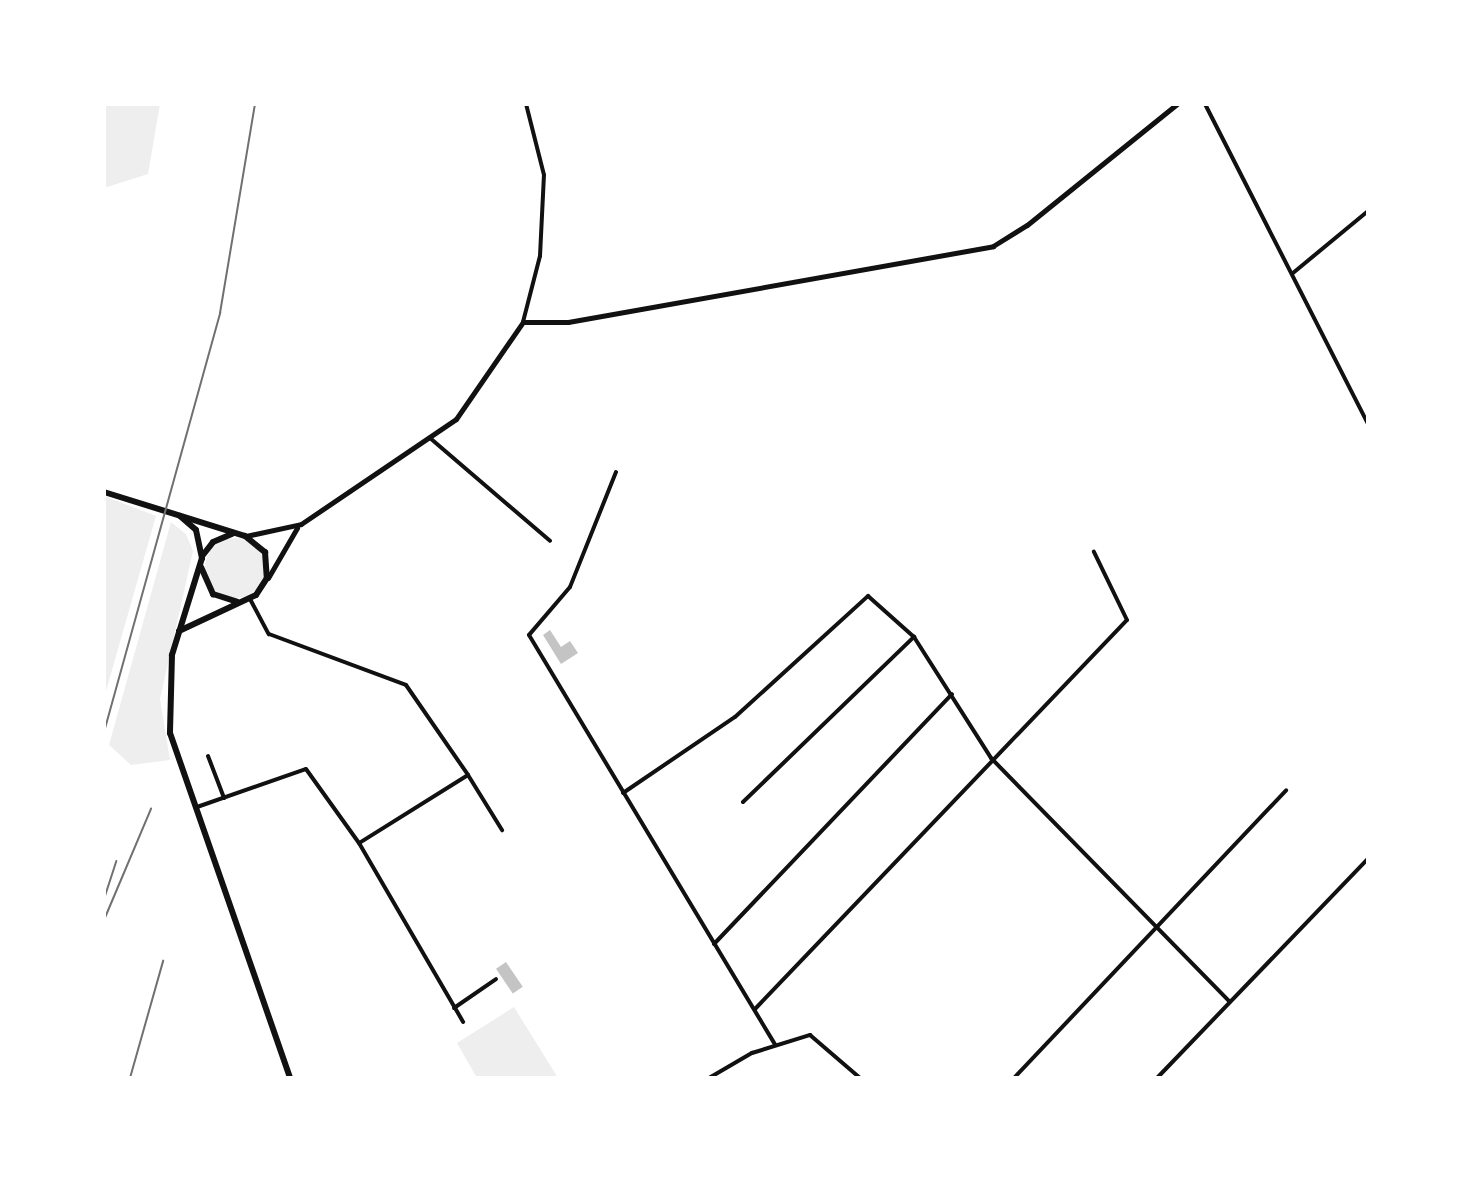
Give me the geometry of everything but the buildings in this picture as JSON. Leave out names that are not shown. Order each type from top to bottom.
[{"type":"main road","points":[[104,492],[242,535],[265,552],[267,578],[247,600],[179,631]]},
{"type":"main road","points":[[180,516],[196,530],[202,578],[213,594],[247,600]]},
{"type":"main road","points":[[242,535],[213,542],[201,561],[179,631],[168,680],[170,733],[290,1078]]},
{"type":"street","points":[[267,578],[285,541],[301,524],[456,419],[523,322],[540,256],[544,175],[526,104]]},
{"type":"street","points":[[523,322],[568,322],[993,246],[1027,225],[1177,104]]},
{"type":"street","points":[[1205,104],[1368,424]]},
{"type":"street","points":[[1293,273],[1368,211]]},
{"type":"street","points":[[430,438],[550,541]]},
{"type":"street","points":[[616,472],[570,587],[529,635],[775,1044]]},
{"type":"street","points":[[242,535],[301,524]]},
{"type":"street","points":[[755,1009],[991,758],[1127,620],[1094,552]]},
{"type":"street","points":[[623,793],[735,717],[868,596],[914,637],[991,758],[1229,1001]]},
{"type":"street","points":[[247,600],[269,634],[397,679],[420,705],[502,830]]},
{"type":"street","points":[[743,802],[914,637]]},
{"type":"street","points":[[714,944],[952,694]]},
{"type":"street","points":[[208,756],[224,798]]},
{"type":"street","points":[[195,808],[306,769],[359,843],[463,1022]]},
{"type":"street","points":[[359,843],[468,775]]},
{"type":"street","points":[[1014,1078],[1286,790]]},
{"type":"street","points":[[1157,1078],[1368,859]]},
{"type":"street","points":[[454,1008],[496,979]]},
{"type":"street","points":[[709,1078],[775,1044],[810,1035],[820,1039],[860,1078]]},
{"type":"shaded area","points":[[104,104],[160,104],[148,174],[104,188]]},
{"type":"shaded area","points":[[104,496],[156,516],[104,698]]},
{"type":"shaded area","points":[[171,522],[186,534],[193,551],[160,699],[170,760],[131,765],[109,745]]},
{"type":"shaded area","points":[[235,538],[246,540],[256,547],[263,557],[263,579],[256,589],[246,596],[235,598],[224,596],[214,589],[207,579],[205,568],[207,557],[214,547],[224,540]]},
{"type":"shaded area","points":[[514,1007],[558,1078],[477,1078],[457,1043]]},
{"type":"railway","points":[[104,732],[220,313],[255,104]]},
{"type":"railway","points":[[104,920],[151,809]]},
{"type":"railway","points":[[104,899],[116,861]]},
{"type":"railway","points":[[130,1078],[163,961]]}]
